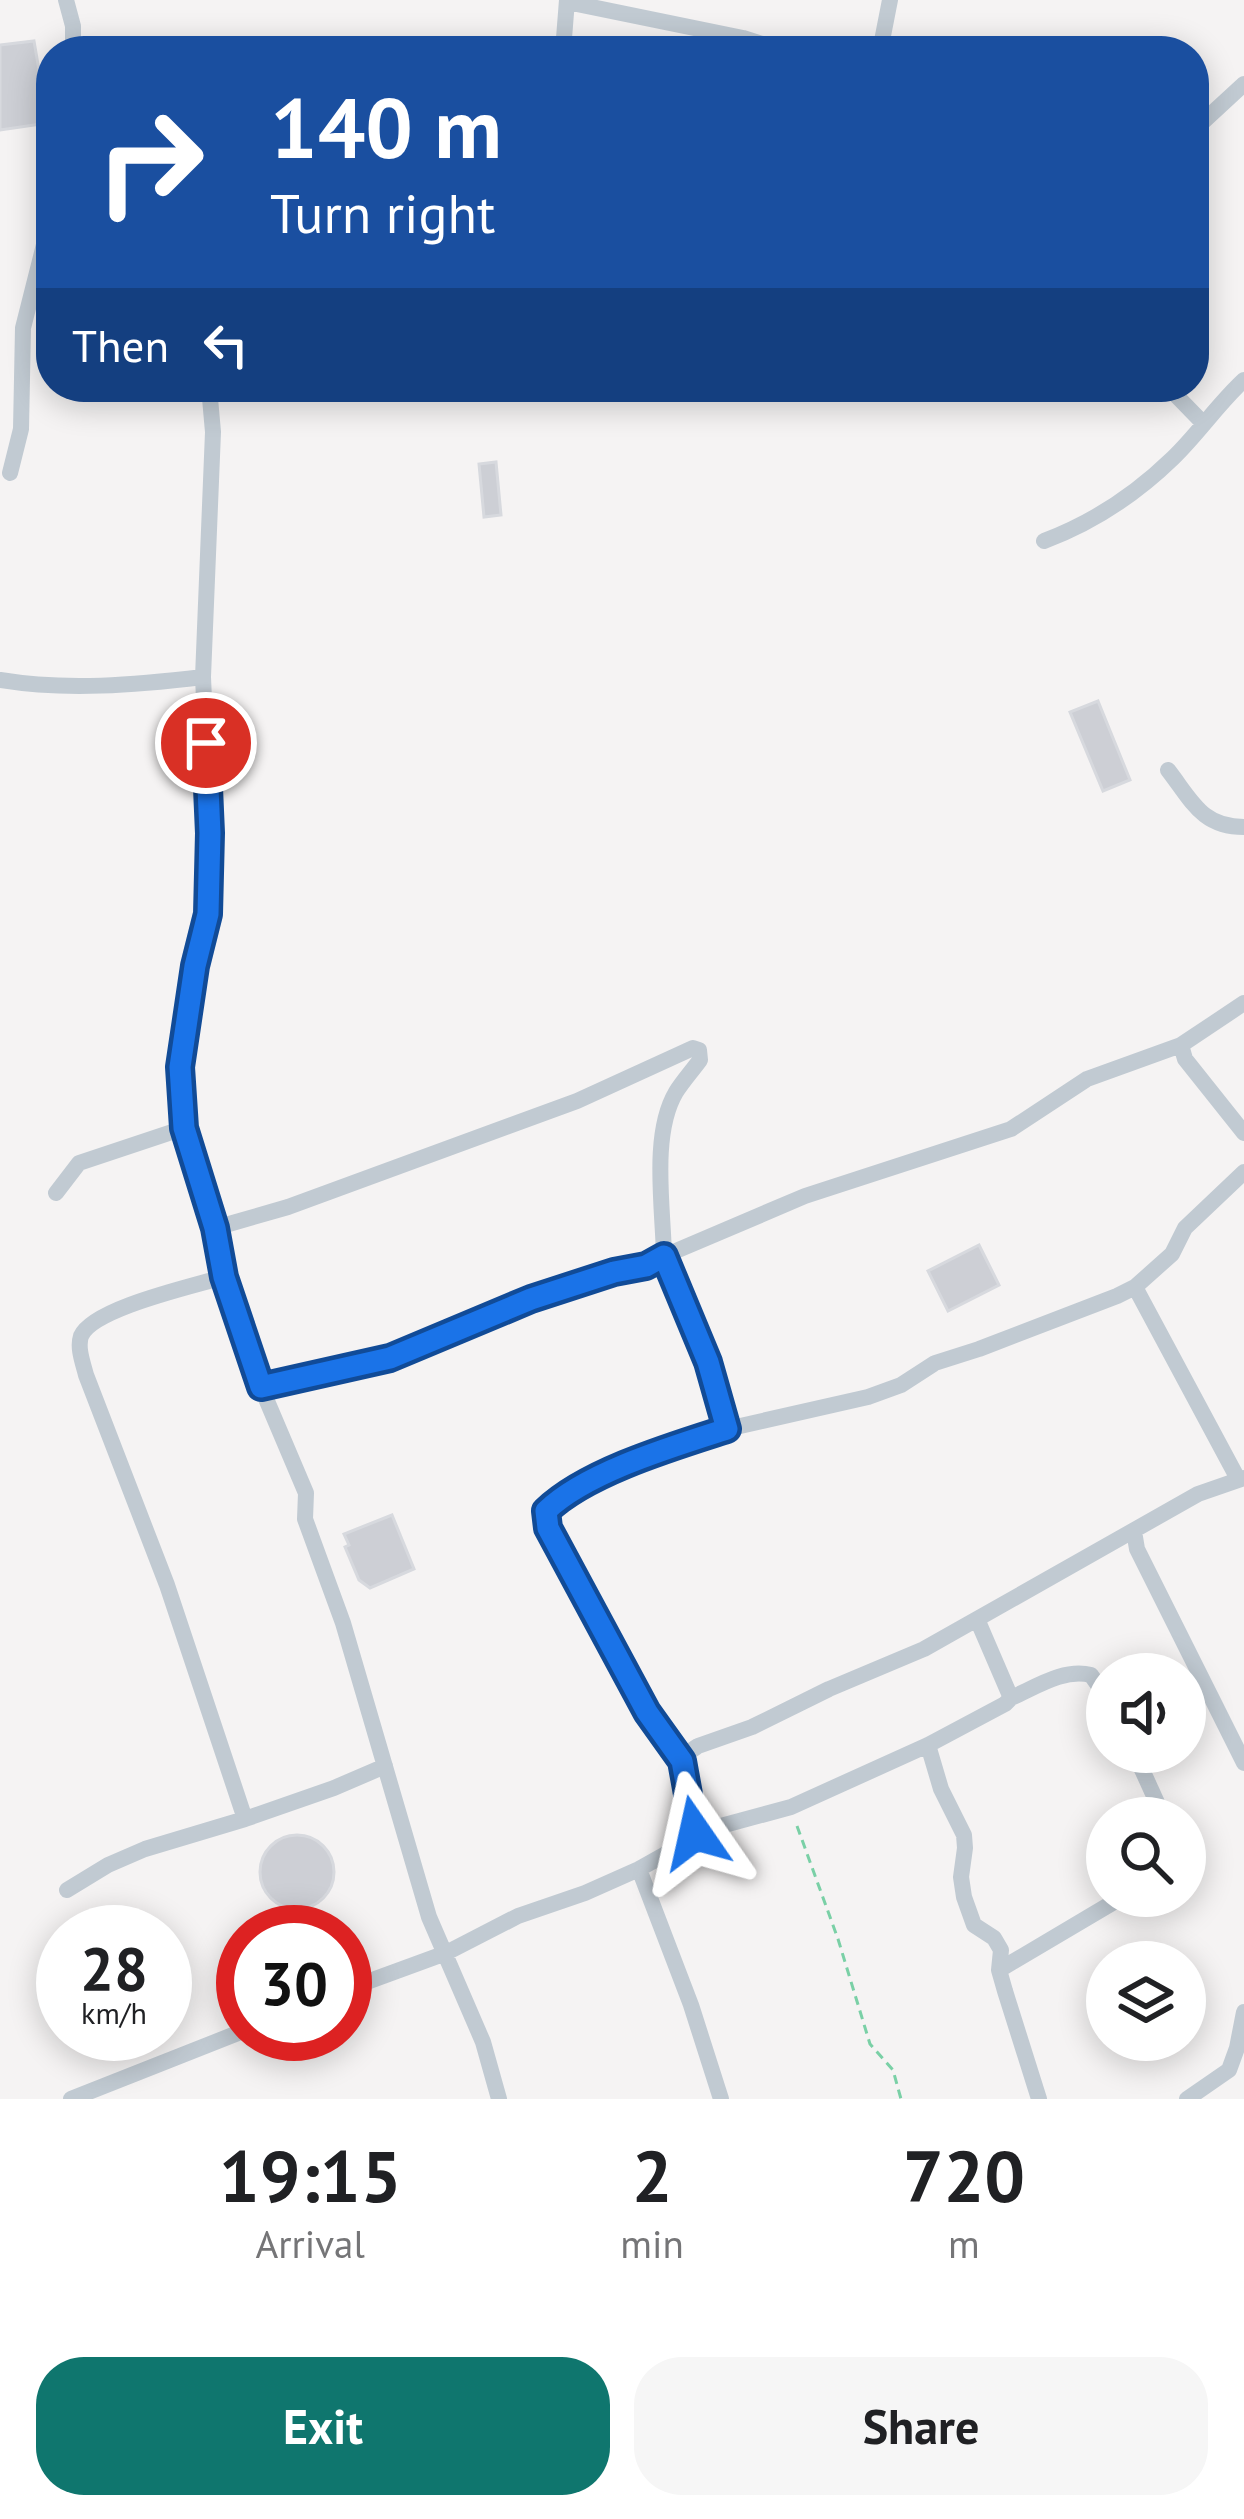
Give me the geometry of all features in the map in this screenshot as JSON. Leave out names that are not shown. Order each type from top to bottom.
[{"type":"street","points":[[66,0],[74,36]]},
{"type":"street","points":[[883,36],[890,0]]},
{"type":"street","points":[[564,36],[567,1],[733,36]]},
{"type":"street","points":[[1209,116],[1244,84]]},
{"type":"street","points":[[10,473],[21,429],[22,328],[36,274]]},
{"type":"street","points":[[1044,541],[1077,528],[1148,481],[1244,380]]},
{"type":"street","points":[[210,402],[202,676],[210,833],[208,914],[180,1067],[184,1128],[215,1228],[224,1277],[261,1387],[306,1493],[305,1519],[343,1623],[428,1917],[482,2042],[499,2099]]},
{"type":"street","points":[[1182,402],[1202,423]]},
{"type":"street","points":[[0,680],[139,685],[202,676]]},
{"type":"street","points":[[1168,770],[1208,820],[1244,827]]},
{"type":"street","points":[[261,1387],[390,1358],[531,1299],[646,1266],[806,1196],[1011,1129],[1087,1079],[1181,1045],[1244,1003]]},
{"type":"street","points":[[1181,1045],[1185,1059],[1244,1132]]},
{"type":"street","points":[[215,1228],[288,1207],[578,1100],[694,1048],[700,1060],[676,1093],[662,1141],[664,1256],[708,1362],[727,1429]]},
{"type":"street","points":[[56,1193],[80,1162],[184,1128]]},
{"type":"street","points":[[695,1833],[682,1761],[647,1712],[617,1657],[548,1528],[546,1511],[560,1497],[645,1456],[727,1429],[868,1397],[901,1385],[935,1363],[1070,1316],[1136,1287],[1172,1254],[1191,1220],[1244,1172]]},
{"type":"street","points":[[224,1277],[94,1321],[82,1336],[80,1352],[167,1585],[245,1819]]},
{"type":"street","points":[[682,1761],[698,1746],[924,1649],[1198,1494],[1241,1479],[1136,1287]]},
{"type":"street","points":[[1134,1531],[1137,1549],[1244,1763]]},
{"type":"street","points":[[977,1619],[1011,1698]]},
{"type":"street","points":[[372,1980],[639,1869],[695,1833],[791,1807],[928,1745],[1011,1698],[1070,1673],[1086,1674]]},
{"type":"street","points":[[928,1745],[941,1789],[964,1835],[964,1897],[974,1925],[994,1938],[1001,1950],[999,1970],[1039,2099]]},
{"type":"street","points":[[67,1890],[145,1849],[245,1819],[385,1766]]},
{"type":"street","points":[[639,1869],[721,2099]]},
{"type":"street","points":[[999,1970],[1089,1917]]},
{"type":"street","points":[[1187,2099],[1229,2070],[1244,2012]]},
{"type":"street","points":[[70,2099],[216,2041]]},
{"type":"path","points":[[791,1807],[870,2044],[893,2070],[901,2099]]},
{"type":"building","points":[[34,41],[36,125],[0,130],[0,45]]},
{"type":"building","points":[[496,462],[501,515],[484,517],[479,464]]},
{"type":"building","points":[[1098,701],[1130,780],[1103,791],[1070,712]]},
{"type":"building","points":[[979,1245],[999,1285],[948,1311],[928,1271]]},
{"type":"building","points":[[392,1515],[414,1569],[370,1588],[359,1580],[344,1534]]},
{"type":"building","points":[[283,1838],[311,1838],[331,1858],[331,1886],[312,1905],[282,1905],[263,1886],[263,1858]]},
{"type":"route","points":[[206,743],[208,914],[180,1067],[184,1128],[215,1228],[224,1277],[261,1387],[390,1358],[531,1299],[646,1266],[664,1256],[708,1362],[727,1429],[645,1456],[560,1497],[546,1511],[548,1528],[647,1712],[682,1761],[695,1833]]}]
